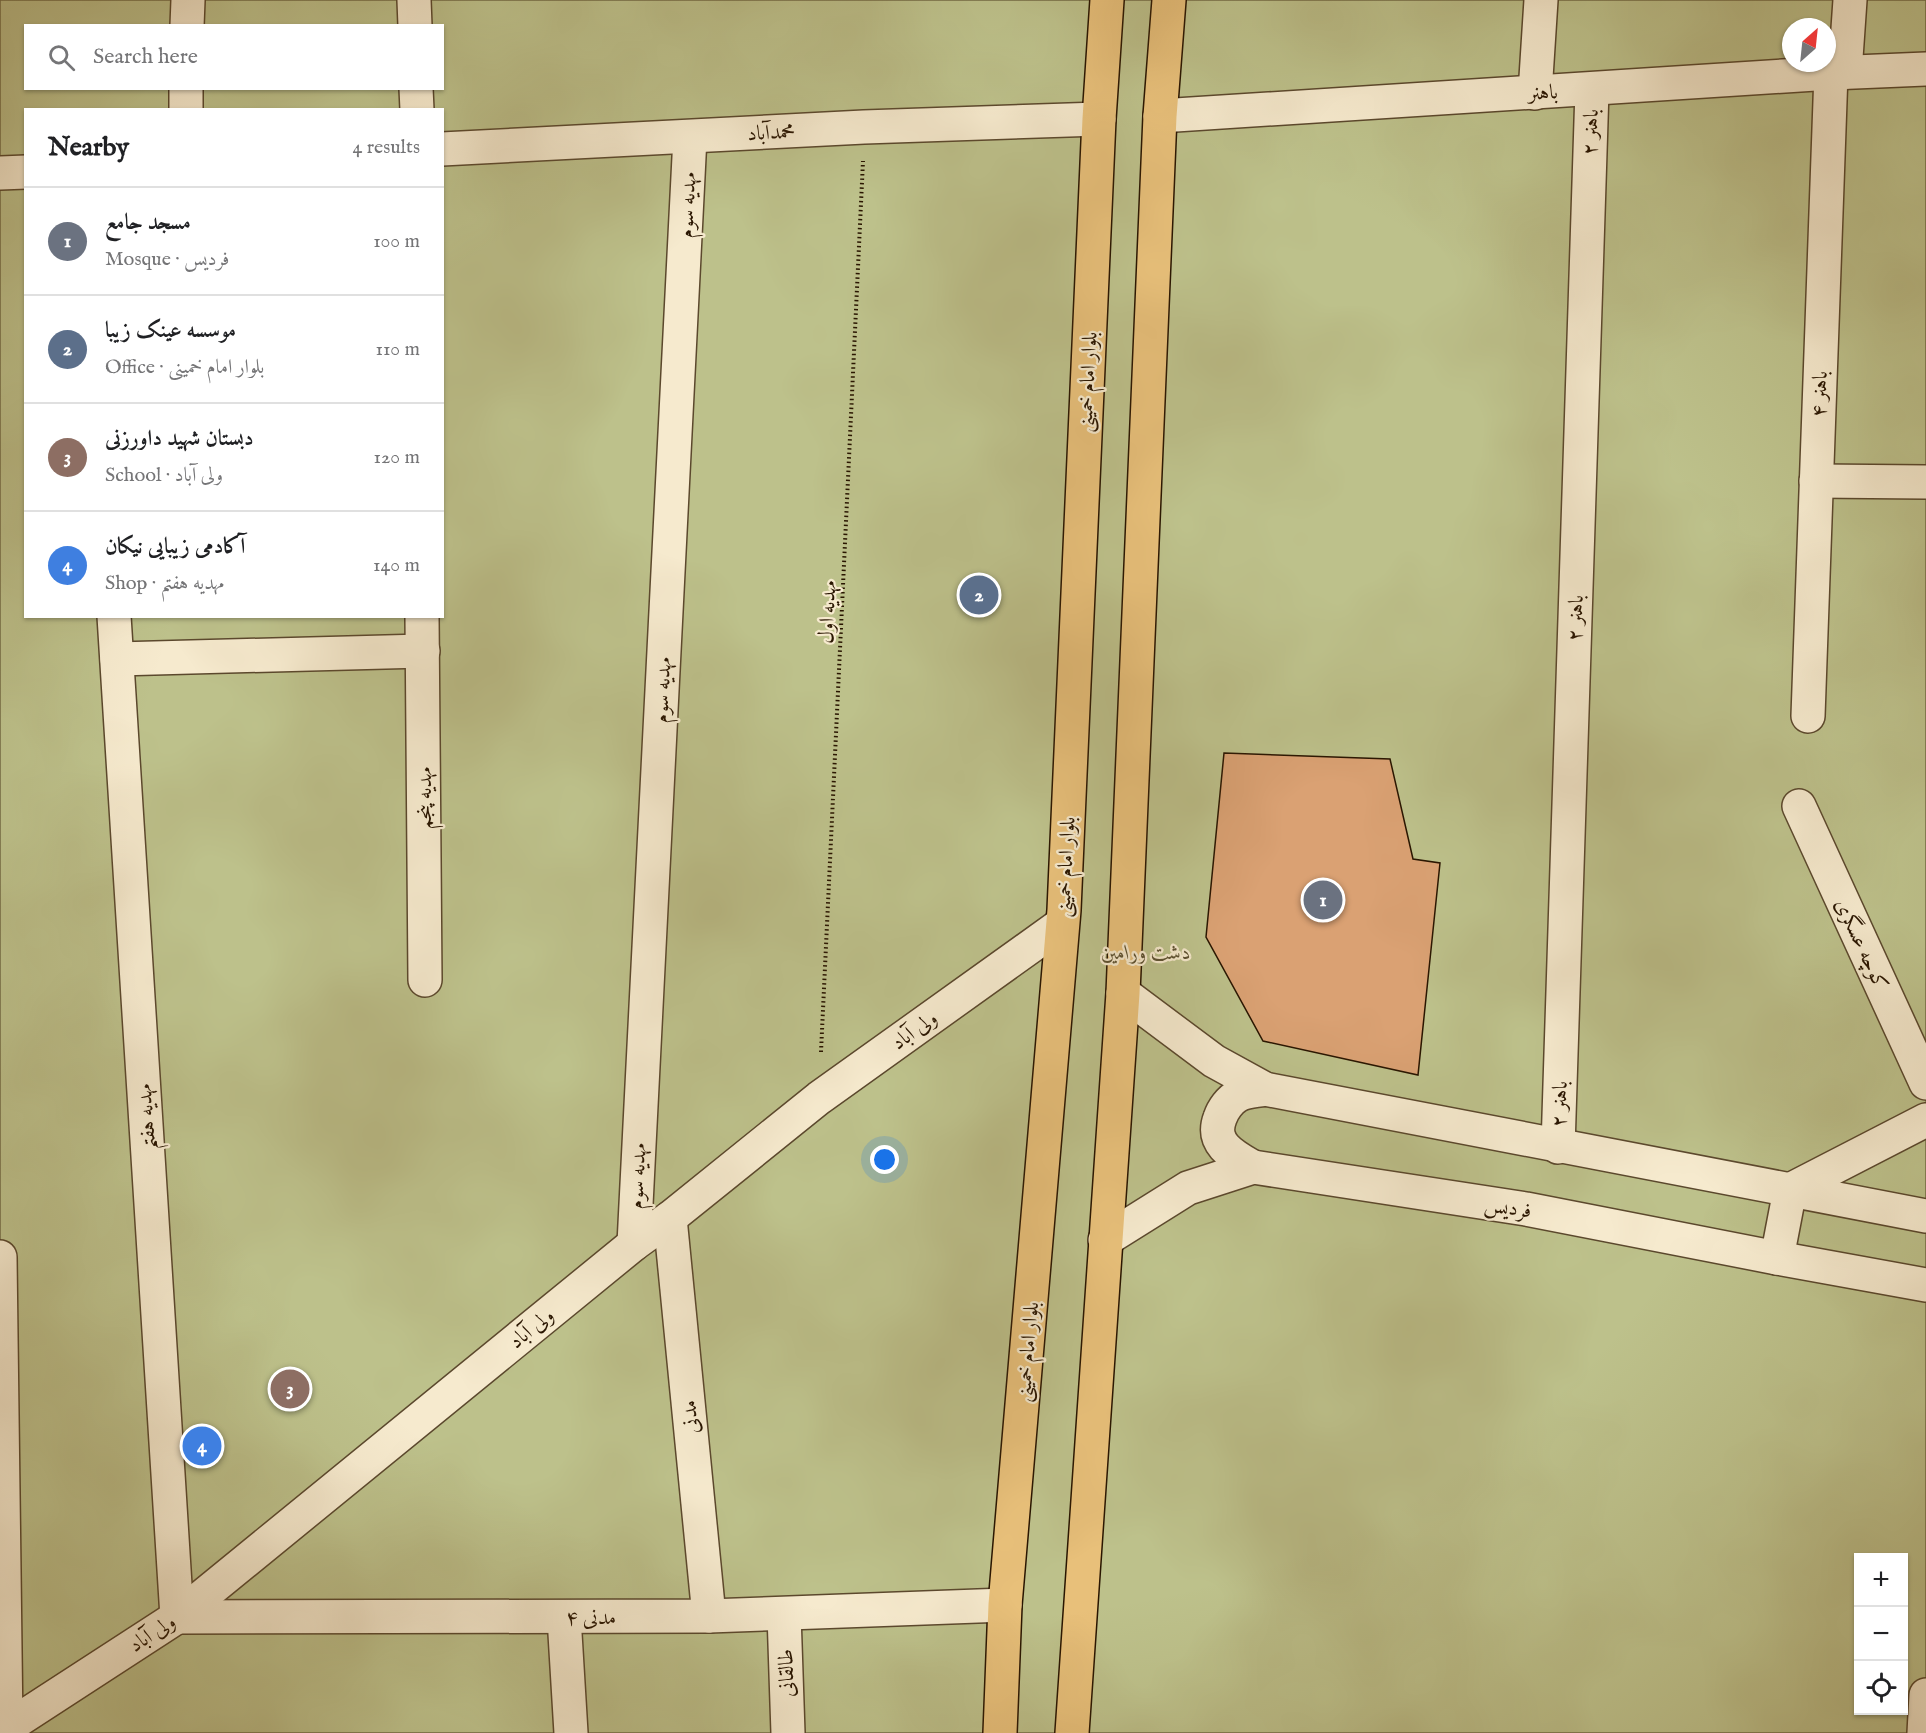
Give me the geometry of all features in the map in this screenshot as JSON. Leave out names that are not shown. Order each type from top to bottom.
[{"type":"main road","name":"بلوار امام خمینی","points":[[1000,1733],[1005,1605],[1062,924],[1099,118],[1107,0]]},
{"type":"main road","points":[[1072,1733],[1123,993],[1160,116],[1169,0]]},
{"type":"street","points":[[187,24],[188,0]]},
{"type":"street","points":[[414,0],[415,24]]},
{"type":"street","points":[[1535,93],[1541,0]]},
{"type":"street","name":"باهنر ۴","points":[[1808,716],[1816,481],[1838,72],[1851,0]]},
{"type":"street","name":"باهنر","points":[[1160,116],[1592,90],[1838,72],[1926,69]]},
{"type":"street","points":[[186,90],[186,108]]},
{"type":"street","points":[[416,90],[417,108]]},
{"type":"street","name":"باهنر ۲","points":[[1558,1146],[1592,90]]},
{"type":"street","name":"محمدآباد","points":[[444,149],[864,127],[1099,118]]},
{"type":"street","name":"مهدیه سوم","points":[[634,1244],[690,137]]},
{"type":"street","points":[[0,173],[24,172]]},
{"type":"street","points":[[1816,481],[1926,482]]},
{"type":"street","name":"مهدیه هفتم","points":[[114,618],[177,1617]]},
{"type":"street","name":"مهدیه پنجم","points":[[422,618],[425,980]]},
{"type":"street","points":[[117,659],[423,651]]},
{"type":"street","name":"کوچه عسگری","points":[[1799,806],[1926,1083]]},
{"type":"street","name":"ولی آباد","points":[[3,1730],[177,1617],[634,1244],[670,1218],[819,1098],[1062,924]]},
{"type":"street","points":[[1123,993],[1214,1061],[1265,1089],[1926,1216]]},
{"type":"street","points":[[1253,1167],[1234,1155],[1221,1142],[1216,1128],[1222,1110],[1238,1095],[1265,1089]]},
{"type":"street","points":[[1790,1190],[1926,1119]]},
{"type":"street","name":"فردیس","points":[[1105,1240],[1188,1188],[1253,1167],[1526,1209],[1777,1258],[1926,1284]]},
{"type":"street","points":[[1777,1258],[1790,1190]]},
{"type":"street","name":"مدنی","points":[[670,1218],[709,1616]]},
{"type":"street","points":[[0,1257],[3,1730]]},
{"type":"street","name":"مدنی ۴","points":[[177,1617],[709,1616],[1005,1605]]},
{"type":"street","name":"طالقانی","points":[[784,1614],[788,1733]]},
{"type":"street","points":[[564,1617],[571,1733]]},
{"type":"street","points":[[1924,1733],[1926,1695]]},
{"type":"path","name":"مهدیه اول","points":[[819,1098],[864,127]]},
{"type":"green space","name":"دشت ورامین","points":[[0,0],[1926,0],[1926,1733],[0,1733]]},
{"type":"building","points":[[1224,753],[1390,759],[1413,859],[1440,863],[1418,1075],[1263,1041],[1206,937]]},
{"type":"place","name":"موسسه عینک زیبا","points":[[979,595]]},
{"type":"place","name":"مسجد جامع","points":[[1323,900]]},
{"type":"place","name":"دبستان شهید داورزنی","points":[[290,1389]]},
{"type":"place","name":"آکادمی زیبایی نیکان","points":[[202,1446]]}]
